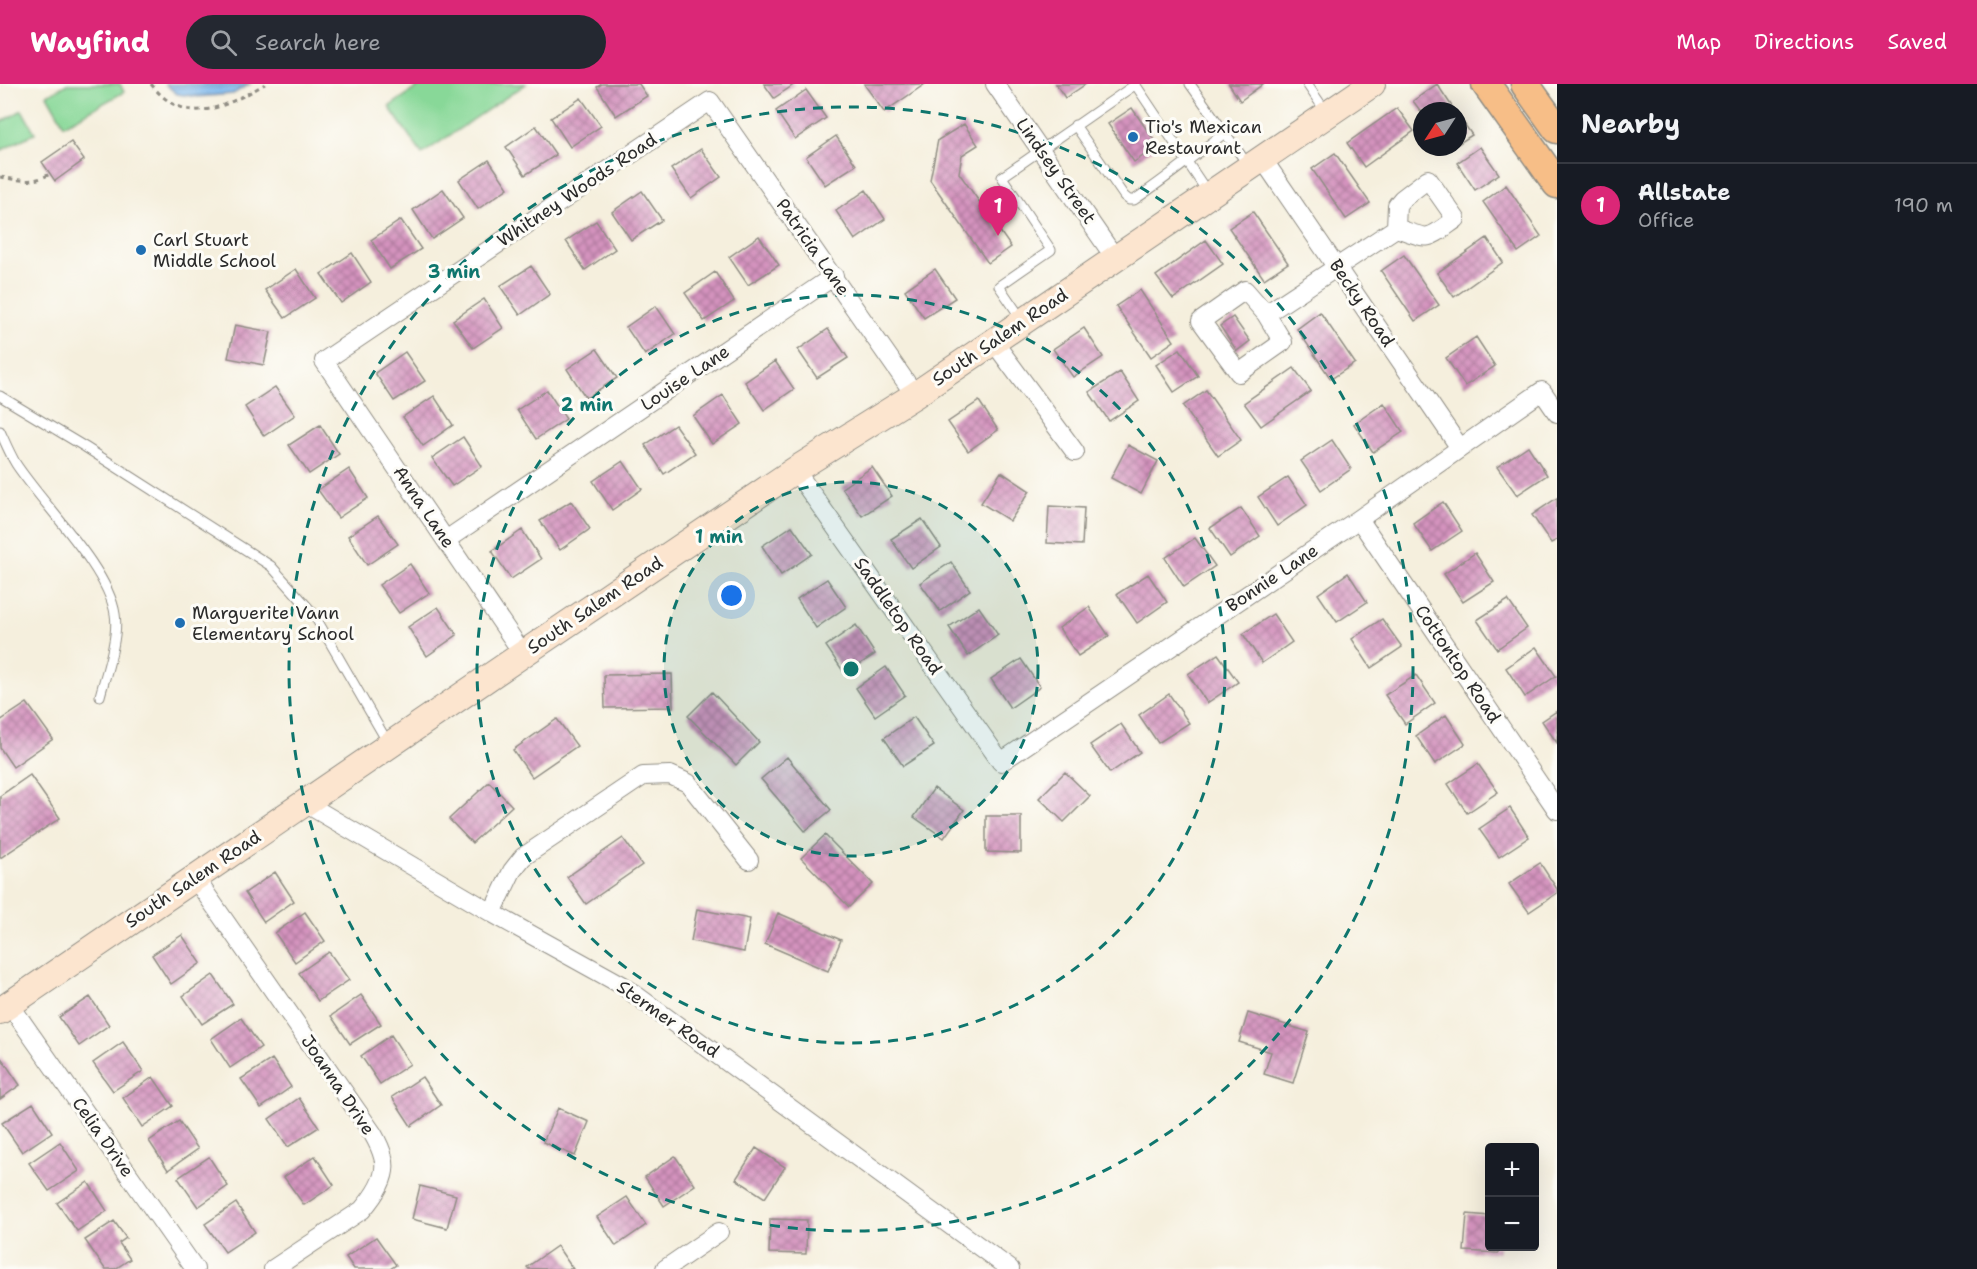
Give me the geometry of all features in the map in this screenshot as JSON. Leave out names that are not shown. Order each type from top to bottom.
[{"type":"main road","name":"South Salem Road","points":[[5,1008],[795,470],[915,395],[1372,84]]},
{"type":"main road","points":[[1486,84],[1557,184]]},
{"type":"main road","points":[[1504,84],[1557,161]]},
{"type":"main road","points":[[1525,84],[1557,129]]},
{"type":"street","name":"Lindsey Street","points":[[995,84],[1115,258]]},
{"type":"street","name":"Patricia Lane","points":[[710,101],[915,395]]},
{"type":"street","name":"Whitney Woods Road","points":[[324,360],[710,101]]},
{"type":"street","name":"Becky Road","points":[[1256,163],[1337,266],[1460,448]]},
{"type":"street","points":[[1266,314],[1396,228]]},
{"type":"street","name":"Louise Lane","points":[[446,540],[834,276]]},
{"type":"street","points":[[1245,290],[1266,314],[1283,342],[1239,374],[1201,321],[1245,290]]},
{"type":"street","points":[[993,341],[1075,452]]},
{"type":"street","name":"Anna Lane","points":[[324,360],[523,654]]},
{"type":"street","name":"Bonnie Lane","points":[[1001,762],[1359,519],[1542,391],[1557,413]]},
{"type":"street","name":"Saddletop Road","points":[[795,470],[1001,762]]},
{"type":"street","name":"Cottontop Road","points":[[1359,519],[1557,810]]},
{"type":"street","points":[[492,913],[512,871],[523,857],[643,776],[670,775],[688,783],[749,860]]},
{"type":"street","name":"Stermer Road","points":[[304,803],[492,913],[622,985],[1010,1269]]},
{"type":"street","name":"Joanna Drive","points":[[195,878],[373,1134],[384,1159],[381,1181],[374,1197],[362,1210],[273,1269]]},
{"type":"street","name":"Celia Drive","points":[[5,1008],[195,1269]]},
{"type":"street","points":[[665,1269],[718,1232]]},
{"type":"lane","points":[[1023,321],[999,286],[1051,250],[1002,177],[1075,125],[1136,84],[1209,195]]},
{"type":"lane","points":[[1190,84],[1225,133],[1256,163]]},
{"type":"lane","points":[[1307,84],[1327,114]]},
{"type":"lane","points":[[1075,125],[1129,200],[1134,200],[1166,178],[1186,160],[1225,133]]},
{"type":"lane","points":[[0,396],[86,447],[271,566],[313,613],[390,745]]},
{"type":"lane","points":[[0,431],[16,463],[89,560],[110,595],[116,616],[114,636],[100,696]]},
{"type":"path","points":[[151,84],[171,104],[200,112],[227,104],[266,84]]},
{"type":"path","points":[[0,177],[28,182],[50,174]]},
{"type":"green space","points":[[67,84],[120,84],[124,92],[64,125],[47,95]]},
{"type":"green space","points":[[422,84],[526,84],[422,154],[389,107]]},
{"type":"green space","points":[[22,110],[35,133],[0,151],[0,123]]},
{"type":"water","points":[[165,84],[250,84],[233,94],[198,97],[177,94]]},
{"type":"building","points":[[602,84],[639,84],[647,96],[616,116],[597,87]]},
{"type":"building","points":[[764,84],[795,84],[774,98]]},
{"type":"building","points":[[864,84],[925,84],[884,112]]},
{"type":"building","points":[[1056,84],[1086,84],[1065,98]]},
{"type":"building","points":[[1229,84],[1263,84],[1240,101]]},
{"type":"building","points":[[1437,84],[1449,102],[1414,102]]},
{"type":"building","points":[[806,90],[826,118],[795,139],[776,111]]},
{"type":"building","points":[[581,98],[601,126],[570,147],[551,118]]},
{"type":"building","points":[[1132,108],[1158,146],[1134,162],[1108,124]]},
{"type":"building","points":[[1397,108],[1413,130],[1364,167],[1347,143]]},
{"type":"building","points":[[964,124],[978,145],[962,155],[959,173],[1011,247],[988,263],[930,180],[938,140]]},
{"type":"building","points":[[536,126],[556,155],[525,175],[506,147]]},
{"type":"building","points":[[1467,128],[1472,135],[1467,138]]},
{"type":"building","points":[[836,136],[856,165],[825,185],[806,157]]},
{"type":"building","points":[[71,142],[84,160],[55,181],[42,162]]},
{"type":"building","points":[[1480,147],[1499,174],[1475,190],[1457,163]]},
{"type":"building","points":[[701,149],[721,177],[691,198],[671,169]]},
{"type":"building","points":[[1335,153],[1370,203],[1346,219],[1312,169]]},
{"type":"building","points":[[489,160],[508,188],[478,209],[459,180]]},
{"type":"building","points":[[1506,185],[1541,236],[1518,252],[1483,202]]},
{"type":"building","points":[[443,189],[463,218],[432,239],[413,210]]},
{"type":"building","points":[[866,190],[885,219],[855,240],[836,211]]},
{"type":"building","points":[[642,191],[662,220],[631,240],[612,212]]},
{"type":"building","points":[[1253,212],[1288,263],[1264,279],[1229,228]]},
{"type":"building","points":[[401,220],[421,249],[390,269],[371,240]]},
{"type":"building","points":[[596,221],[615,249],[585,270],[566,241]]},
{"type":"building","points":[[759,236],[779,265],[748,285],[729,257]]},
{"type":"building","points":[[1487,238],[1503,262],[1454,297],[1437,273]]},
{"type":"building","points":[[1206,240],[1223,264],[1173,299],[1156,276]]},
{"type":"building","points":[[352,253],[371,282],[341,303],[321,274]]},
{"type":"building","points":[[1404,255],[1439,305],[1415,321],[1381,271]]},
{"type":"building","points":[[531,266],[550,294],[520,315],[500,286]]},
{"type":"building","points":[[296,269],[315,298],[285,318],[265,290]]},
{"type":"building","points":[[935,269],[955,298],[924,318],[905,290]]},
{"type":"building","points":[[715,272],[734,301],[704,321],[685,293]]},
{"type":"building","points":[[1140,290],[1174,341],[1151,357],[1116,306]]},
{"type":"building","points":[[484,299],[503,328],[473,348],[453,320]]},
{"type":"building","points":[[656,306],[675,334],[645,355],[626,327]]},
{"type":"building","points":[[1320,312],[1355,363],[1331,379],[1297,329]]},
{"type":"building","points":[[1233,317],[1250,341],[1237,351],[1220,326]]},
{"type":"building","points":[[235,325],[271,332],[264,365],[228,358]]},
{"type":"building","points":[[1084,328],[1103,357],[1073,377],[1053,349]]},
{"type":"building","points":[[828,329],[848,358],[817,378],[798,350]]},
{"type":"building","points":[[1476,337],[1495,366],[1465,386],[1446,358]]},
{"type":"building","points":[[597,349],[617,378],[586,398],[567,369]]},
{"type":"building","points":[[1180,349],[1198,376],[1174,392],[1156,365]]},
{"type":"building","points":[[405,352],[425,381],[394,401],[375,373]]},
{"type":"building","points":[[775,361],[794,389],[764,410],[745,382]]},
{"type":"building","points":[[1294,368],[1311,391],[1261,426],[1244,403]]},
{"type":"building","points":[[1120,372],[1139,401],[1109,421],[1089,392]]},
{"type":"building","points":[[275,387],[295,415],[264,436],[245,407]]},
{"type":"building","points":[[547,390],[566,419],[536,439],[517,410]]},
{"type":"building","points":[[1206,390],[1241,440],[1218,456],[1183,406]]},
{"type":"building","points":[[723,395],[742,424],[712,444],[693,416]]},
{"type":"building","points":[[434,396],[453,425],[423,446],[403,417]]},
{"type":"building","points":[[979,401],[998,430],[968,451],[948,422]]},
{"type":"building","points":[[1384,403],[1403,432],[1373,452],[1354,424]]},
{"type":"building","points":[[320,425],[339,454],[309,474],[289,445]]},
{"type":"building","points":[[675,425],[695,453],[664,474],[645,445]]},
{"type":"building","points":[[463,437],[482,466],[452,486],[432,458]]},
{"type":"building","points":[[1332,440],[1351,469],[1321,490],[1301,461]]},
{"type":"building","points":[[1128,445],[1158,461],[1141,494],[1111,478]]},
{"type":"building","points":[[1528,446],[1547,475],[1517,495],[1497,467]]},
{"type":"building","points":[[623,461],[642,489],[612,510],[593,481]]},
{"type":"building","points":[[872,467],[892,496],[862,516],[842,488]]},
{"type":"building","points":[[349,469],[368,498],[338,518],[318,490]]},
{"type":"building","points":[[1001,472],[1030,491],[1010,521],[981,503]]},
{"type":"building","points":[[1288,477],[1307,505],[1277,526],[1258,497]]},
{"type":"building","points":[[1557,498],[1557,540],[1551,543],[1532,515]]},
{"type":"building","points":[[571,501],[590,529],[560,550],[540,521]]},
{"type":"building","points":[[1443,502],[1462,531],[1432,551],[1413,523]]},
{"type":"building","points":[[1049,506],[1084,508],[1082,545],[1047,543]]},
{"type":"building","points":[[1241,508],[1260,536],[1230,557],[1210,528]]},
{"type":"building","points":[[378,516],[398,544],[367,565],[348,536]]},
{"type":"building","points":[[922,519],[941,547],[911,568],[891,539]]},
{"type":"building","points":[[792,526],[812,554],[781,575],[762,546]]},
{"type":"building","points":[[522,530],[541,559],[511,579],[492,551]]},
{"type":"building","points":[[1195,538],[1215,566],[1184,587],[1165,558]]},
{"type":"building","points":[[1475,553],[1494,582],[1463,602],[1444,574]]},
{"type":"building","points":[[951,562],[970,590],[940,611],[920,583]]},
{"type":"building","points":[[410,564],[429,593],[399,613],[379,585]]},
{"type":"building","points":[[1348,573],[1367,602],[1337,622],[1318,594]]},
{"type":"building","points":[[1148,574],[1167,602],[1137,623],[1117,594]]},
{"type":"building","points":[[827,579],[846,607],[816,628],[797,599]]},
{"type":"building","points":[[1508,600],[1527,628],[1497,649],[1477,620]]},
{"type":"building","points":[[438,607],[457,635],[427,656],[408,627]]},
{"type":"building","points":[[979,607],[998,635],[968,656],[949,627]]},
{"type":"building","points":[[1089,607],[1109,636],[1078,656],[1059,628]]},
{"type":"building","points":[[1273,614],[1292,642],[1262,663],[1243,634]]},
{"type":"building","points":[[1382,619],[1402,647],[1371,668],[1352,639]]},
{"type":"building","points":[[856,625],[875,654],[845,674],[826,646]]},
{"type":"building","points":[[1536,647],[1556,676],[1525,697],[1506,668]]},
{"type":"building","points":[[1218,654],[1238,682],[1207,703],[1188,674]]},
{"type":"building","points":[[1021,659],[1040,687],[1010,708],[991,679]]},
{"type":"building","points":[[886,667],[905,695],[875,716],[856,688]]},
{"type":"building","points":[[672,674],[673,707],[605,708],[604,675]]},
{"type":"building","points":[[1416,675],[1435,703],[1405,724],[1385,695]]},
{"type":"building","points":[[712,692],[759,742],[736,765],[688,716]]},
{"type":"building","points":[[1169,694],[1189,723],[1158,743],[1139,715]]},
{"type":"building","points":[[27,703],[53,739],[13,767],[0,748],[0,721]]},
{"type":"building","points":[[1557,711],[1557,743],[1542,721]]},
{"type":"building","points":[[1446,715],[1465,744],[1435,764],[1416,736]]},
{"type":"building","points":[[914,717],[934,746],[903,766],[884,738]]},
{"type":"building","points":[[557,719],[577,746],[532,777],[513,750]]},
{"type":"building","points":[[1121,724],[1140,752],[1110,773],[1090,745]]},
{"type":"building","points":[[787,757],[831,810],[805,831],[761,779]]},
{"type":"building","points":[[1478,764],[1498,792],[1467,813],[1448,784]]},
{"type":"building","points":[[1065,772],[1090,796],[1064,822],[1039,798]]},
{"type":"building","points":[[30,775],[60,818],[0,858],[0,796]]},
{"type":"building","points":[[489,782],[512,806],[472,843],[449,819]]},
{"type":"building","points":[[934,788],[964,810],[944,838],[914,817]]},
{"type":"building","points":[[1510,808],[1529,837],[1499,857],[1479,829]]},
{"type":"building","points":[[986,816],[1021,816],[1021,853],[986,852]]},
{"type":"building","points":[[825,835],[873,884],[849,907],[801,858]]},
{"type":"building","points":[[623,838],[642,865],[586,904],[567,877]]},
{"type":"building","points":[[1540,863],[1557,889],[1557,893],[1529,912],[1509,884]]},
{"type":"building","points":[[275,872],[294,901],[264,922],[245,893]]},
{"type":"building","points":[[697,909],[750,919],[744,952],[691,941]]},
{"type":"building","points":[[305,912],[325,941],[295,962],[275,933]]},
{"type":"building","points":[[778,913],[841,940],[828,971],[765,944]]},
{"type":"building","points":[[182,935],[201,963],[171,984],[152,955]]},
{"type":"building","points":[[329,952],[349,980],[318,1001],[299,973]]},
{"type":"building","points":[[213,975],[233,1004],[202,1024],[183,996]]},
{"type":"building","points":[[361,995],[381,1024],[350,1044],[331,1016]]},
{"type":"building","points":[[90,997],[109,1025],[79,1046],[59,1017]]},
{"type":"building","points":[[1248,1013],[1309,1032],[1293,1083],[1264,1074],[1271,1052],[1239,1042]]},
{"type":"building","points":[[241,1018],[261,1047],[230,1068],[211,1039]]},
{"type":"building","points":[[391,1035],[410,1064],[380,1084],[361,1056]]},
{"type":"building","points":[[123,1042],[143,1071],[113,1091],[93,1063]]},
{"type":"building","points":[[0,1056],[20,1085],[0,1099]]},
{"type":"building","points":[[272,1059],[291,1087],[261,1108],[241,1079]]},
{"type":"building","points":[[153,1077],[173,1106],[142,1127],[123,1098]]},
{"type":"building","points":[[422,1077],[441,1105],[411,1126],[392,1097]]},
{"type":"building","points":[[299,1098],[319,1127],[288,1147],[269,1119]]},
{"type":"building","points":[[33,1103],[52,1132],[22,1152],[2,1123]]},
{"type":"building","points":[[558,1108],[589,1122],[575,1156],[543,1142]]},
{"type":"building","points":[[179,1121],[198,1149],[168,1170],[149,1141]]},
{"type":"building","points":[[60,1142],[79,1171],[49,1191],[29,1163]]},
{"type":"building","points":[[756,1148],[785,1167],[765,1198],[736,1179]]},
{"type":"building","points":[[315,1156],[334,1185],[304,1205],[284,1177]]},
{"type":"building","points":[[675,1156],[695,1185],[664,1206],[645,1177]]},
{"type":"building","points":[[209,1157],[228,1186],[198,1207],[178,1178]]},
{"type":"building","points":[[88,1182],[107,1211],[77,1231],[57,1203]]},
{"type":"building","points":[[420,1186],[456,1195],[447,1228],[412,1219]]},
{"type":"building","points":[[627,1197],[646,1225],[616,1246],[597,1217]]},
{"type":"building","points":[[236,1203],[255,1232],[225,1252],[205,1224]]},
{"type":"building","points":[[1467,1214],[1485,1216],[1485,1251],[1499,1251],[1499,1253],[1464,1251]]},
{"type":"building","points":[[770,1219],[807,1220],[806,1254],[769,1253]]},
{"type":"building","points":[[114,1221],[126,1238],[119,1243],[130,1259],[115,1269],[105,1269],[85,1240]]},
{"type":"building","points":[[376,1237],[396,1265],[390,1269],[354,1269],[346,1257]]},
{"type":"building","points":[[557,1246],[573,1269],[529,1269],[527,1267]]},
{"type":"place","name":"Tio's Mexican Restaurant","points":[[1133,137]]},
{"type":"place","name":"Allstate","points":[[998,236]]},
{"type":"place","name":"Carl Stuart Middle School","points":[[141,250]]},
{"type":"place","name":"Marguerite Vann Elementary School","points":[[180,623]]}]
